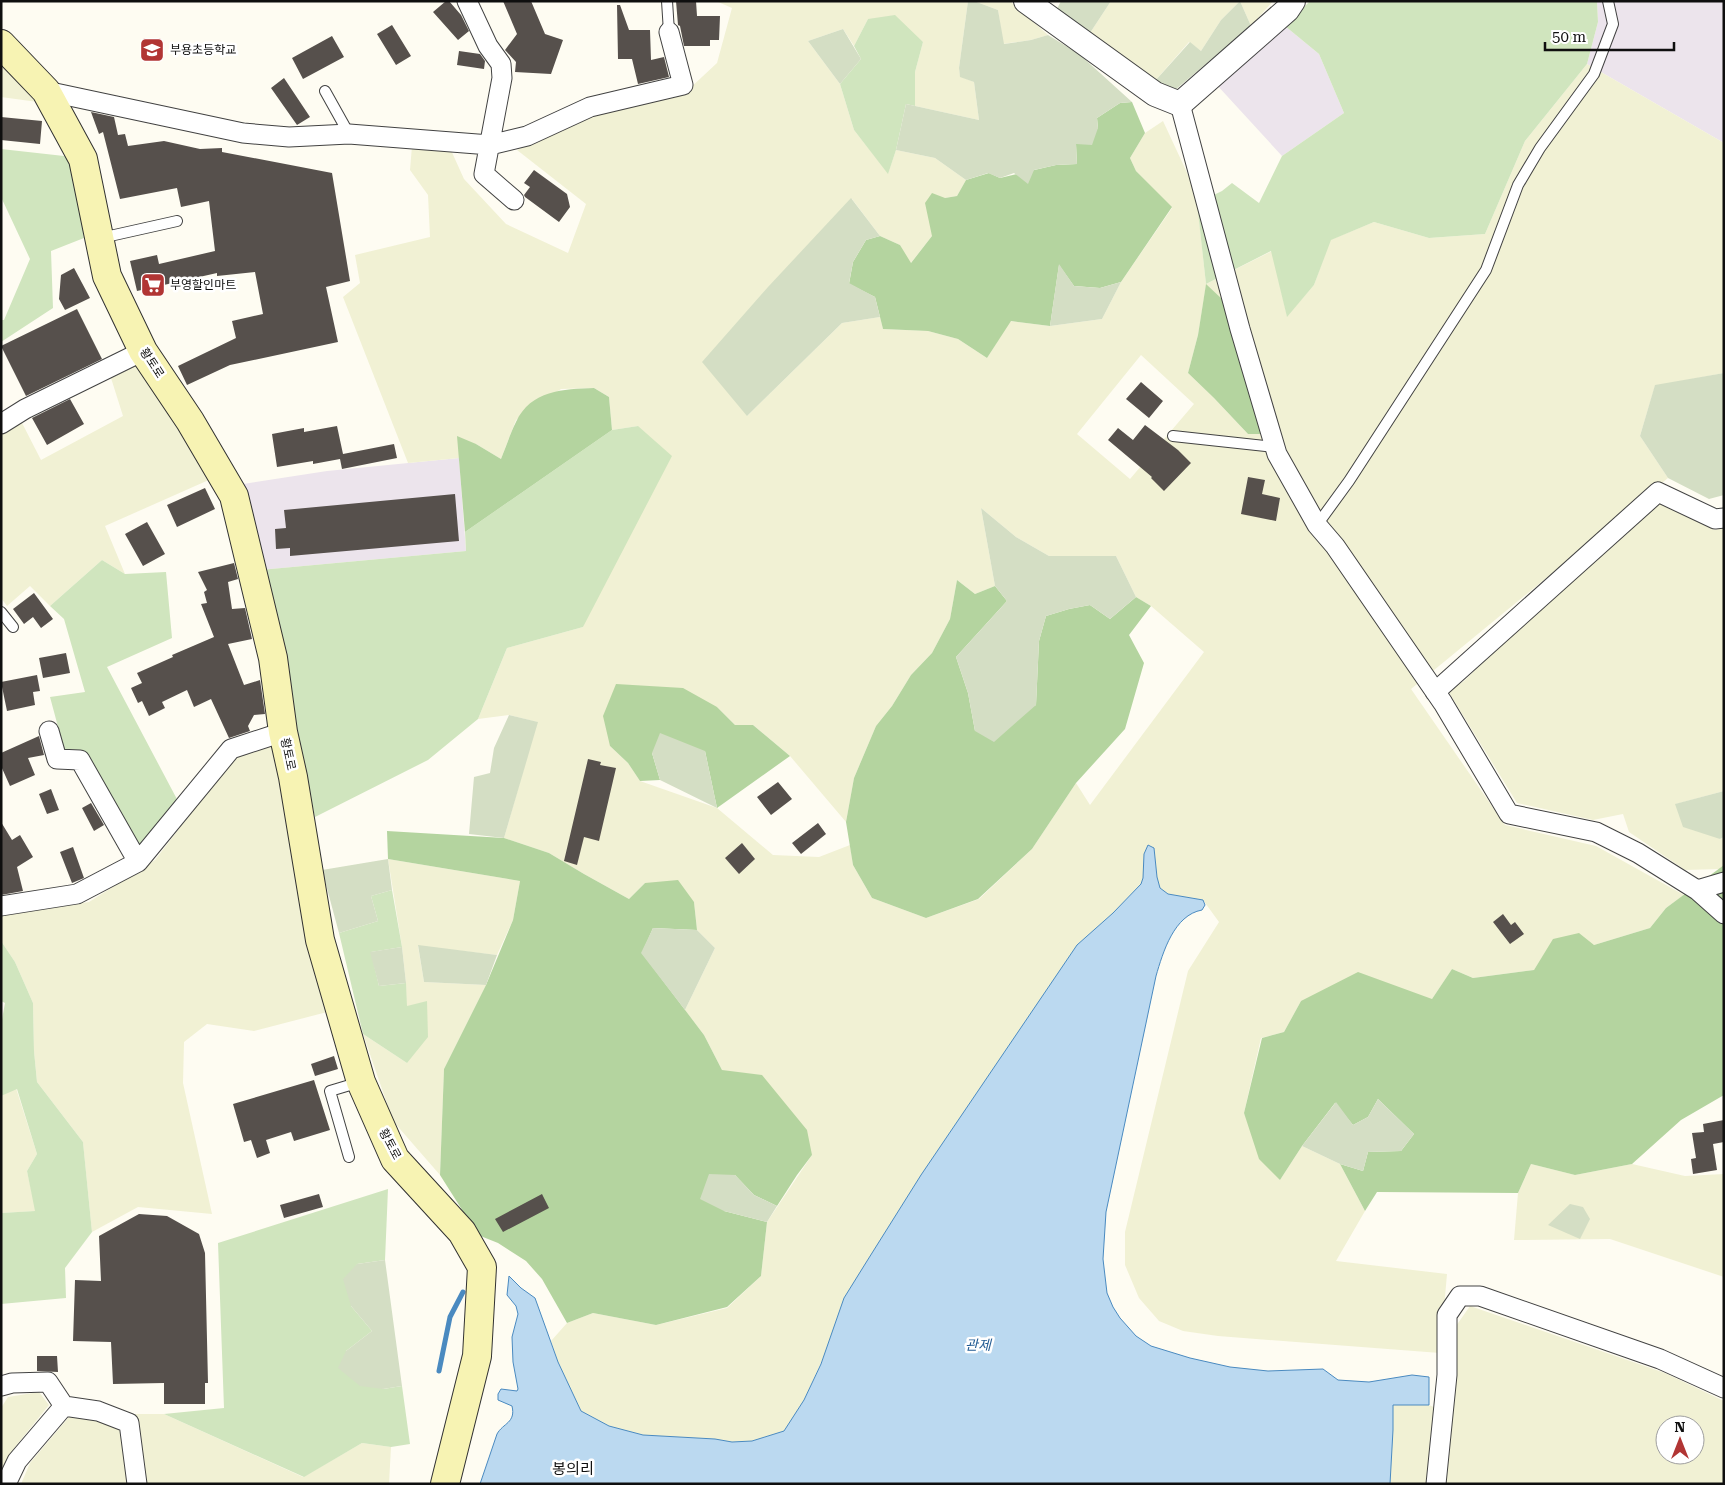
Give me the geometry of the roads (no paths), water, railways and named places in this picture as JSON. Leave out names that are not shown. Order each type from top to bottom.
[{"type":"main road","name":"황토로","points":[[1,44],[46,91],[83,159],[107,276],[143,351],[190,421],[234,496],[273,658],[283,732],[320,940],[361,1082],[395,1159],[462,1232],[482,1267],[477,1356],[445,1484]]},
{"type":"street","points":[[467,1],[488,46],[501,64],[502,78],[484,174],[514,200]]},
{"type":"street","points":[[1026,1],[1155,94],[1180,104]]},
{"type":"street","points":[[1180,104],[1286,10],[1293,1]]},
{"type":"street","points":[[46,91],[243,133],[289,137],[349,134],[490,146],[528,136],[590,107],[683,85],[668,32]]},
{"type":"street","points":[[1180,104],[1240,329],[1277,454],[1317,525],[1335,546],[1435,692],[1509,814],[1596,832],[1638,853],[1697,890],[1724,914]]},
{"type":"street","points":[[1,424],[25,409],[143,351]]},
{"type":"street","points":[[1435,692],[1658,492],[1715,519],[1724,518]]},
{"type":"street","points":[[49,731],[57,759],[80,760],[138,862]]},
{"type":"street","points":[[1,906],[77,894],[138,862],[231,749],[283,732]]},
{"type":"street","points":[[1697,890],[1724,882]]},
{"type":"street","points":[[1436,1484],[1447,1374],[1447,1315],[1460,1296],[1480,1296],[1489,1299],[1660,1359],[1724,1388]]},
{"type":"street","points":[[1,1386],[12,1383],[48,1382],[64,1406],[98,1411],[129,1423],[137,1484]]},
{"type":"street","points":[[6,1484],[17,1461],[64,1406]]},
{"type":"lane","points":[[667,1],[668,32]]},
{"type":"lane","points":[[1317,525],[1354,472],[1486,270],[1518,185],[1540,148],[1594,74],[1613,24],[1608,1]]},
{"type":"lane","points":[[324,91],[349,134]]},
{"type":"lane","points":[[100,238],[177,221]]},
{"type":"lane","points":[[1172,436],[1275,447]]},
{"type":"lane","points":[[1,612],[12,627]]},
{"type":"lane","points":[[349,1157],[330,1091],[361,1082]]},
{"type":"water","name":"관제","points":[[1148,845],[1154,848],[1160,888],[1168,894],[1203,900],[1205,905],[1202,910],[1192,913],[1177,927],[1166,946],[1156,976],[1106,1212],[1103,1259],[1107,1293],[1120,1318],[1136,1336],[1151,1346],[1190,1358],[1230,1367],[1268,1371],[1323,1369],[1338,1380],[1369,1382],[1412,1375],[1429,1377],[1429,1405],[1393,1405],[1390,1484],[480,1484],[497,1434],[511,1419],[513,1412],[512,1406],[498,1400],[498,1394],[501,1389],[517,1391],[518,1389],[513,1362],[512,1337],[518,1314],[516,1306],[507,1295],[509,1276],[535,1298],[558,1362],[581,1411],[609,1426],[643,1435],[715,1439],[732,1442],[752,1441],[784,1431],[804,1400],[821,1364],[844,1298],[921,1175],[1077,945],[1113,913],[1141,884],[1144,854]]},
{"type":"waterway","points":[[439,1371],[450,1317],[463,1292]]},
{"type":"place","name":"부용초등학교","points":[[152,50]]},
{"type":"place","name":"부영할인마트","points":[[153,285]]},
{"type":"district","name":"봉의리","points":[[573,1469]]}]
